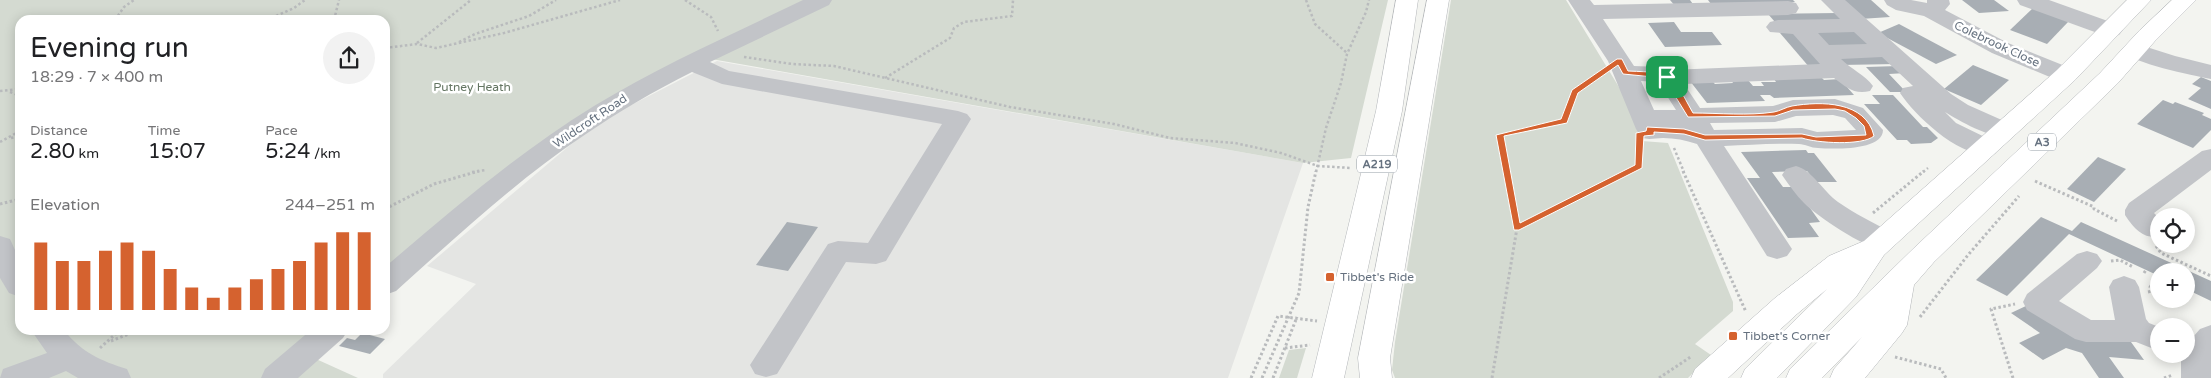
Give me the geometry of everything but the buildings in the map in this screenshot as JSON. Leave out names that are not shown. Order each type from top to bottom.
[{"type":"main road","name":"A219","points":[[1328,378],[1389,111],[1407,0]]},
{"type":"main road","name":"A219","points":[[1376,378],[1374,358],[1438,0]]},
{"type":"main road","name":"A3","points":[[1700,366],[1772,319],[1995,139],[2066,75],[2140,0]]},
{"type":"main road","name":"A3","points":[[1802,378],[1860,319],[1899,284],[1924,255],[2109,78],[2134,50],[2185,0]]},
{"type":"main road","name":"A3","points":[[1757,378],[1845,289],[1871,238]]},
{"type":"main road","name":"A3","points":[[1846,378],[1891,325],[1899,284]]},
{"type":"street","name":"Wildcroft Road","points":[[390,280],[525,166],[601,112],[639,89],[821,0]]},
{"type":"street","points":[[1832,0],[1942,99],[1995,139]]},
{"type":"street","name":"Colebrook Close","points":[[1894,0],[1914,8],[1934,5],[1937,15],[2000,48],[2066,75]]},
{"type":"street","points":[[2028,0],[2113,28]]},
{"type":"street","points":[[2046,0],[2113,28]]},
{"type":"street","points":[[1583,6],[1701,5],[1789,21],[1851,26]]},
{"type":"street","points":[[1583,6],[1622,67],[1648,126]]},
{"type":"street","points":[[1789,21],[1839,71],[1861,86]]},
{"type":"street","points":[[2134,50],[2168,62],[2211,72]]},
{"type":"street","points":[[1822,52],[1879,51]]},
{"type":"street","points":[[693,63],[722,77],[958,119],[876,254],[838,252],[766,366]]},
{"type":"street","points":[[1622,67],[1660,74],[1672,82],[1691,116],[1777,249]]},
{"type":"street","points":[[1667,77],[1839,71]]},
{"type":"street","points":[[1912,93],[1947,129],[1995,139]]},
{"type":"street","points":[[1835,107],[1854,113],[1870,130],[1870,136],[1865,138],[1816,140],[1802,136],[1705,138],[1684,132],[1648,126],[1691,116],[1775,114],[1793,108],[1835,107]]},
{"type":"street","points":[[1775,114],[1781,116],[1792,131],[1790,136]]},
{"type":"street","points":[[2150,231],[2139,216],[2140,210],[2211,157]]},
{"type":"street","points":[[1796,174],[1813,196],[1871,238]]},
{"type":"street","points":[[2,258],[15,278]]},
{"type":"street","points":[[2087,261],[2038,302],[2086,331],[2148,335]]},
{"type":"street","points":[[2131,270],[2130,323],[2148,335]]},
{"type":"street","points":[[50,335],[68,358],[100,374],[115,378]]},
{"type":"street","points":[[276,378],[326,335]]},
{"type":"street","points":[[15,378],[68,358]]},
{"type":"path","points":[[118,15],[124,7],[134,0]]},
{"type":"path","points":[[278,15],[294,8],[305,0]]},
{"type":"path","points":[[335,15],[339,0]]},
{"type":"path","points":[[417,44],[471,0]]},
{"type":"path","points":[[456,43],[472,33],[498,28],[528,17],[556,0]]},
{"type":"path","points":[[390,47],[417,44],[436,48],[504,33],[620,0]]},
{"type":"path","points":[[685,0],[711,17],[718,29],[718,50],[732,56],[792,64],[834,66],[1010,107],[1114,124],[1170,138],[1236,143],[1281,153],[1318,166],[1351,168]]},
{"type":"path","points":[[885,78],[950,38],[954,28],[964,22],[1002,19],[1012,16],[1013,0]]},
{"type":"path","points":[[1306,0],[1315,24],[1347,54]]},
{"type":"path","points":[[1262,378],[1299,293],[1308,207],[1326,128],[1341,83],[1347,54],[1366,12],[1369,0]]},
{"type":"path","points":[[1492,378],[1516,228],[1500,135],[1564,121],[1574,92],[1622,67]]},
{"type":"path","points":[[0,91],[15,90]]},
{"type":"path","points":[[7,91],[15,94]]},
{"type":"path","points":[[1516,228],[1639,167],[1640,133],[1648,126],[1670,136],[1700,211],[1748,315]]},
{"type":"path","points":[[6,140],[15,134]]},
{"type":"path","points":[[0,142],[15,137]]},
{"type":"path","points":[[390,206],[403,198],[471,171],[525,166]]},
{"type":"path","points":[[1871,238],[1929,167]]},
{"type":"path","points":[[2029,186],[2041,174]]},
{"type":"path","points":[[2035,181],[2094,207],[2094,209],[2150,236]]},
{"type":"path","points":[[1917,320],[1990,226],[2023,193]]},
{"type":"path","points":[[0,204],[15,200]]},
{"type":"path","points":[[2158,253],[2158,257]]},
{"type":"path","points":[[2176,253],[2211,276]]},
{"type":"path","points":[[2013,378],[1992,309],[2018,303],[2038,302]]},
{"type":"path","points":[[1252,378],[1278,316],[1318,321]]},
{"type":"path","points":[[1273,378],[1297,317]]},
{"type":"path","points":[[108,342],[126,335]]},
{"type":"path","points":[[1285,348],[1313,345]]},
{"type":"path","points":[[1894,357],[1941,370],[1946,378]]},
{"type":"path","points":[[1659,378],[1700,366]]},
{"type":"shaded area","points":[[717,61],[1303,163],[1228,378],[383,378],[383,374],[476,284],[427,266],[569,146],[604,119]]},
{"type":"green space","name":"Putney Heath","points":[[0,0],[1388,0],[1351,158],[1303,163],[694,56],[390,268],[390,15],[15,15],[15,335],[310,335],[294,349],[358,378],[0,378]]},
{"type":"green space","points":[[1451,0],[1566,0],[1625,97],[1642,141],[1668,143],[1733,302],[1733,311],[1695,344],[1711,355],[1688,378],[1395,378],[1392,370],[1395,342]]},
{"type":"green space","points":[[1306,348],[1297,378],[1279,378],[1289,350]]},
{"type":"place","name":"Tibbet's Ride","points":[[1330,277]]},
{"type":"place","name":"Tibbet's Corner","points":[[1733,336]]},
{"type":"route","points":[[1620,61],[1625,73],[1660,74],[1667,77],[1672,82],[1691,116],[1775,114],[1793,108],[1835,107],[1859,116],[1868,126],[1870,136],[1865,138],[1816,140],[1802,136],[1705,138],[1684,132],[1649,129],[1651,134],[1640,133],[1639,167],[1516,228],[1500,135],[1564,121],[1574,92],[1620,61]]}]
